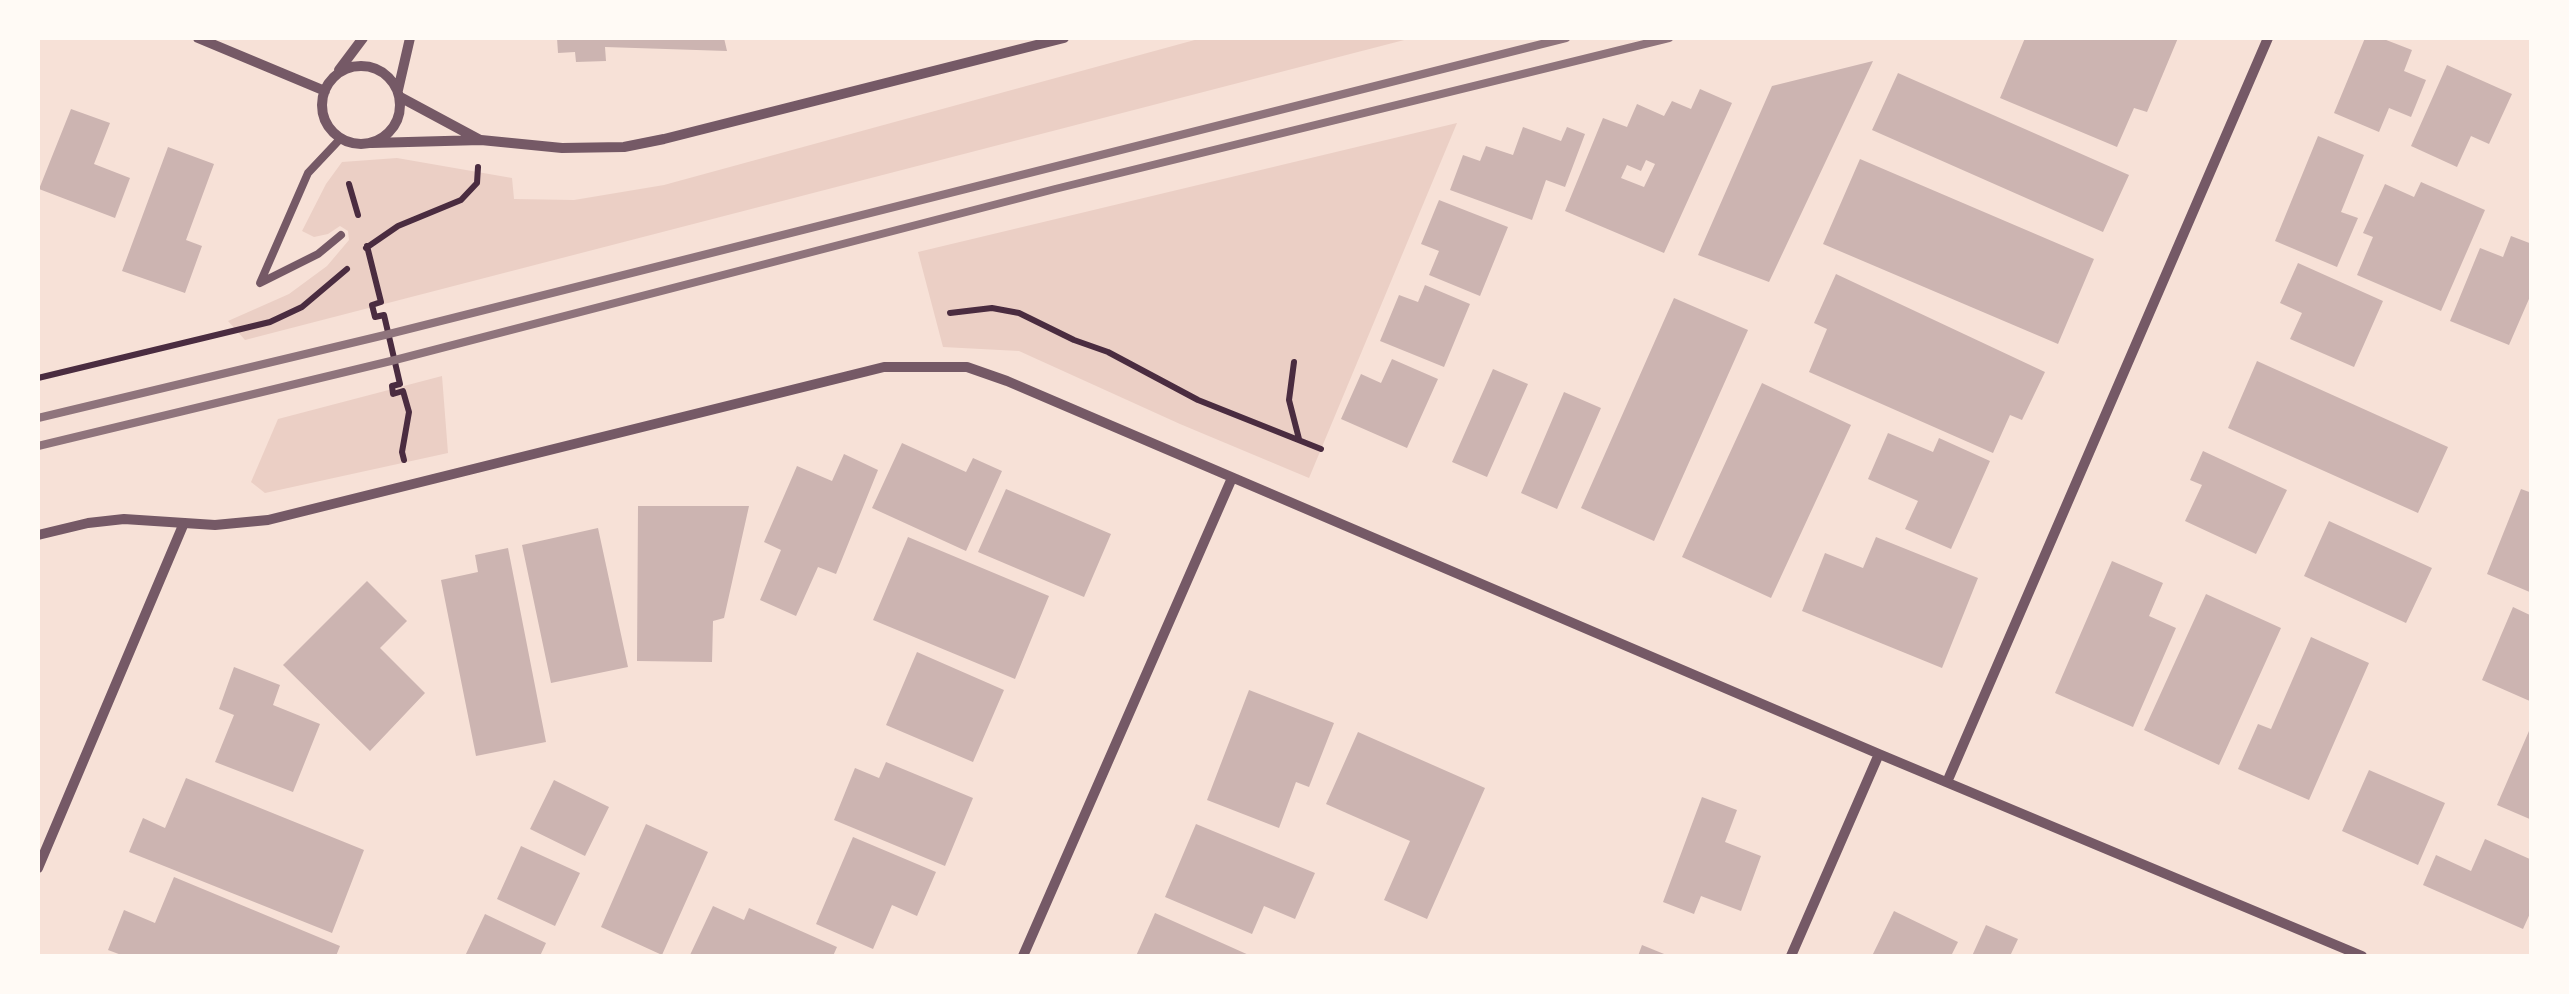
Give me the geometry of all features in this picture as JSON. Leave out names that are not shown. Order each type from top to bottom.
[{"type":"street","points":[[198,38],[328,87]]},
{"type":"street","points":[[363,38],[328,87],[324,114],[330,128],[341,138],[356,143],[481,140],[562,148],[646,143],[1064,38]]},
{"type":"street","points":[[372,143],[393,128],[400,110],[399,94],[410,38]]},
{"type":"street","points":[[1947,782],[2268,38]]},
{"type":"street","points":[[328,87],[347,69],[370,67],[390,78],[399,94],[481,140]]},
{"type":"street","points":[[38,536],[107,520],[215,526],[268,520],[884,367],[967,367],[1007,380],[2362,956]]},
{"type":"street","points":[[1023,956],[1232,478]]},
{"type":"street","points":[[38,868],[184,523]]},
{"type":"street","points":[[1791,956],[1880,754]]},
{"type":"lane","points":[[341,138],[308,173],[260,283],[308,260],[341,236]]},
{"type":"path","points":[[367,247],[381,302],[372,305],[375,317],[384,315],[400,384],[392,386],[393,394],[403,391],[409,412],[402,452],[410,486]]},
{"type":"path","points":[[950,312],[992,308],[1019,313],[1108,352],[1198,400],[1321,449]]},
{"type":"path","points":[[1294,362],[1288,400],[1300,439]]},
{"type":"shaded area","points":[[1202,38],[1412,38],[245,340],[228,321],[289,294],[327,266],[349,240],[348,231],[340,226],[314,237],[302,231],[342,162],[397,158],[512,178],[514,199],[574,200],[664,185]]},
{"type":"shaded area","points":[[1457,123],[1309,478],[1019,351],[943,347],[918,252]]},
{"type":"shaded area","points":[[442,376],[448,453],[265,493],[251,482],[278,419]]},
{"type":"building","points":[[557,38],[724,38],[727,51],[605,47],[606,61],[576,62],[575,52],[558,53]]},
{"type":"building","points":[[2025,38],[2178,38],[2147,112],[2134,108],[2117,147],[2000,98]]},
{"type":"building","points":[[2365,38],[2381,38],[2412,50],[2404,71],[2426,80],[2411,117],[2389,108],[2379,132],[2334,113]]},
{"type":"building","points":[[1873,61],[1769,282],[1698,255],[1772,86]]},
{"type":"building","points":[[2447,65],[2512,94],[2489,144],[2471,136],[2457,167],[2411,146]]},
{"type":"building","points":[[1898,73],[2129,175],[2103,232],[1872,130]]},
{"type":"building","points":[[1700,89],[1732,103],[1664,253],[1565,211],[1603,118],[1627,127],[1637,104],[1664,116],[1672,101],[1691,109]],"holes":[[[1646,160],[1655,164],[1644,187],[1621,178],[1627,165],[1641,171]]]},
{"type":"building","points":[[71,109],[110,123],[94,164],[130,178],[115,218],[39,189]]},
{"type":"building","points":[[1523,127],[1561,141],[1567,127],[1585,134],[1565,187],[1546,180],[1532,220],[1450,190],[1463,155],[1480,161],[1486,146],[1513,155]]},
{"type":"building","points":[[2318,136],[2364,155],[2341,212],[2358,218],[2337,267],[2275,241]]},
{"type":"building","points":[[168,147],[214,164],[186,240],[202,246],[185,293],[122,271]]},
{"type":"building","points":[[1860,159],[2094,259],[2058,344],[1823,244]]},
{"type":"building","points":[[2421,182],[2485,210],[2441,311],[2357,275],[2373,237],[2363,233],[2385,184],[2414,197]]},
{"type":"building","points":[[1439,200],[1508,227],[1480,296],[1429,275],[1439,251],[1421,244]]},
{"type":"building","points":[[2511,236],[2532,244],[2532,292],[2509,345],[2450,321],[2480,248],[2503,257]]},
{"type":"building","points":[[2298,263],[2383,301],[2354,367],[2290,339],[2302,313],[2280,303]]},
{"type":"building","points":[[1836,274],[2045,372],[2022,420],[2010,415],[1993,453],[1809,372],[1827,329],[1814,323]]},
{"type":"building","points":[[1425,285],[1470,304],[1444,367],[1380,341],[1399,295],[1418,302]]},
{"type":"building","points":[[1674,298],[1748,330],[1654,541],[1581,508]]},
{"type":"building","points":[[1392,359],[1438,379],[1407,448],[1341,419],[1361,374],[1381,383]]},
{"type":"building","points":[[2257,361],[2448,447],[2418,513],[2228,428]]},
{"type":"building","points":[[1493,369],[1528,384],[1487,477],[1452,462]]},
{"type":"building","points":[[1762,383],[1851,425],[1771,598],[1682,557]]},
{"type":"building","points":[[1564,392],[1601,408],[1557,509],[1521,493]]},
{"type":"building","points":[[1888,433],[1933,452],[1939,438],[1990,461],[1951,549],[1905,529],[1918,501],[1868,479]]},
{"type":"building","points":[[902,443],[966,472],[973,458],[1002,471],[966,551],[872,508]]},
{"type":"building","points":[[2203,451],[2287,490],[2256,554],[2185,521],[2202,485],[2190,480]]},
{"type":"building","points":[[844,454],[878,470],[836,574],[818,567],[796,616],[760,600],[781,550],[764,542],[797,466],[832,481]]},
{"type":"building","points":[[1006,489],[1111,534],[1084,597],[978,552]]},
{"type":"building","points":[[2521,489],[2532,493],[2532,593],[2487,574]]},
{"type":"building","points":[[638,506],[749,506],[724,618],[713,621],[712,662],[637,661]]},
{"type":"building","points":[[2329,521],[2432,568],[2406,623],[2304,576]]},
{"type":"building","points":[[598,528],[628,667],[551,683],[522,545]]},
{"type":"building","points":[[908,537],[1049,596],[1015,679],[873,620]]},
{"type":"building","points":[[1876,537],[1978,578],[1942,668],[1802,611],[1825,553],[1863,568]]},
{"type":"building","points":[[508,548],[546,742],[476,756],[441,580],[478,572],[475,555]]},
{"type":"building","points":[[2112,561],[2163,583],[2149,616],[2176,628],[2133,727],[2055,693]]},
{"type":"building","points":[[367,581],[407,621],[380,648],[425,693],[370,751],[283,665]]},
{"type":"building","points":[[2206,594],[2281,628],[2219,765],[2144,730]]},
{"type":"building","points":[[2513,607],[2532,616],[2532,702],[2482,680]]},
{"type":"building","points":[[2311,637],[2369,663],[2309,800],[2238,769],[2258,724],[2271,729]]},
{"type":"building","points":[[917,652],[1004,690],[973,762],[886,725]]},
{"type":"building","points":[[234,667],[280,685],[273,705],[320,724],[293,792],[215,762],[234,715],[219,709]]},
{"type":"building","points":[[1249,690],[1334,723],[1309,787],[1296,782],[1279,828],[1207,800]]},
{"type":"building","points":[[2529,731],[2532,733],[2532,820],[2497,805]]},
{"type":"building","points":[[1358,732],[1485,788],[1427,919],[1384,900],[1410,841],[1326,804]]},
{"type":"building","points":[[886,762],[973,798],[945,866],[834,820],[855,768],[879,778]]},
{"type":"building","points":[[2369,770],[2445,803],[2418,865],[2342,831]]},
{"type":"building","points":[[186,778],[364,850],[332,933],[129,852],[143,818],[165,828]]},
{"type":"building","points":[[554,780],[609,807],[585,856],[530,829]]},
{"type":"building","points":[[1702,797],[1737,810],[1725,842],[1761,856],[1741,911],[1701,896],[1694,914],[1663,902]]},
{"type":"building","points":[[646,824],[708,852],[662,955],[601,927]]},
{"type":"building","points":[[1196,824],[1315,873],[1295,919],[1264,906],[1252,934],[1165,897]]},
{"type":"building","points":[[853,837],[936,872],[917,916],[892,905],[873,949],[816,924]]},
{"type":"building","points":[[2485,839],[2532,860],[2532,909],[2523,929],[2423,885],[2436,855],[2471,871]]},
{"type":"building","points":[[521,846],[580,873],[555,926],[497,899]]},
{"type":"building","points":[[174,877],[340,946],[336,956],[124,956],[108,950],[124,910],[155,923]]},
{"type":"building","points":[[713,906],[744,920],[749,908],[837,947],[833,956],[690,955]]},
{"type":"building","points":[[1894,911],[1958,942],[1951,956],[1872,956]]},
{"type":"building","points":[[1155,913],[1251,956],[1136,956]]},
{"type":"building","points":[[485,914],[546,943],[540,956],[465,956]]},
{"type":"building","points":[[1986,925],[2018,939],[2010,956],[1972,956]]},
{"type":"building","points":[[1642,945],[1669,956],[1638,956]]},
{"type":"railway","points":[[38,418],[389,334],[1566,38]]},
{"type":"railway","points":[[38,446],[395,360],[1055,189],[1669,38]]}]
